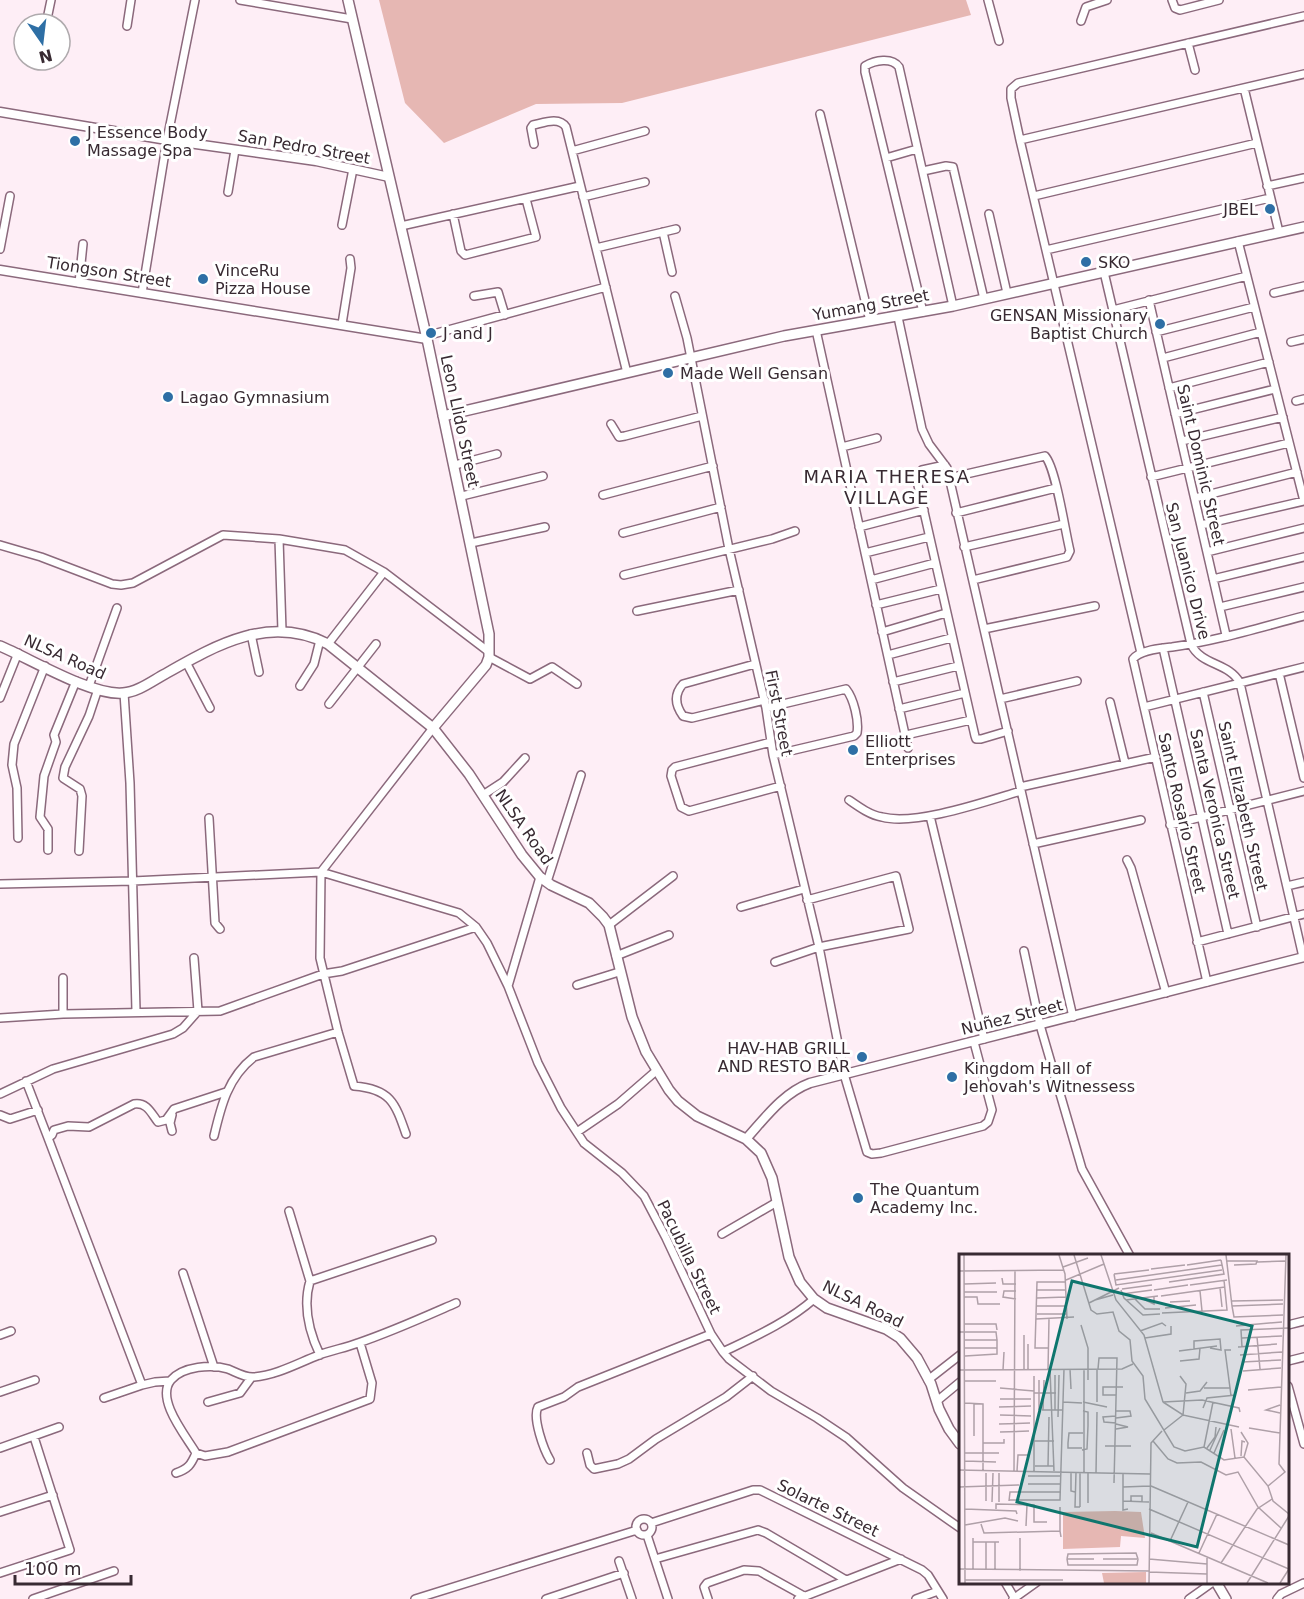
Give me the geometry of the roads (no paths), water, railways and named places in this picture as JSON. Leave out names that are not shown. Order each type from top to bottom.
[{"type":"main road","name":"Leon Llido Street","points":[[348,0],[402,226],[462,496],[488,629],[489,655]]},
{"type":"main road","name":"Yumang Street","points":[[443,416],[816,330],[953,306],[1304,227]]},
{"type":"main road","name":"NLSA Road","points":[[0,645],[93,688],[124,693],[137,689],[230,640],[251,634],[282,631],[302,634],[324,642],[433,728],[483,795],[522,855],[544,879],[589,903],[609,925],[632,1017],[656,1071],[669,1090],[687,1108],[711,1123],[746,1139],[761,1153],[772,1178],[791,1264],[800,1282],[814,1299],[827,1308],[896,1334],[917,1358],[949,1429],[959,1443]]},
{"type":"main road","points":[[433,728],[486,665],[489,655]]},
{"type":"main road","points":[[1215,1584],[1226,1599]]},
{"type":"street","points":[[127,27],[131,0]]},
{"type":"street","points":[[142,292],[195,0]]},
{"type":"street","points":[[240,0],[352,20]]},
{"type":"street","points":[[988,0],[999,41]]},
{"type":"street","points":[[1081,21],[1086,7],[1107,0]]},
{"type":"street","points":[[1172,0],[1175,8],[1180,10],[1219,0]]},
{"type":"street","points":[[1304,16],[1015,85],[1011,88],[1020,140],[1141,654],[1304,616]]},
{"type":"street","points":[[1188,43],[1195,70]]},
{"type":"street","points":[[923,312],[865,68],[871,63],[890,60],[897,63],[899,67],[953,306]]},
{"type":"street","points":[[1020,140],[1304,74]]},
{"type":"street","points":[[1244,88],[1279,232]]},
{"type":"street","name":"San Pedro Street","points":[[0,112],[168,140],[316,161],[389,177]]},
{"type":"street","points":[[820,114],[870,321]]},
{"type":"street","points":[[534,144],[531,128],[533,125],[563,122],[627,373]]},
{"type":"street","points":[[572,151],[645,131]]},
{"type":"street","points":[[1034,196],[1257,143]]},
{"type":"street","points":[[886,158],[917,149]]},
{"type":"street","points":[[228,192],[235,150]]},
{"type":"street","points":[[923,171],[946,166],[952,167],[984,299]]},
{"type":"street","points":[[342,225],[353,169]]},
{"type":"street","points":[[1267,186],[1304,178]]},
{"type":"street","points":[[583,197],[645,182]]},
{"type":"street","points":[[402,226],[580,186]]},
{"type":"street","points":[[0,249],[10,196]]},
{"type":"street","points":[[1046,250],[1270,198]]},
{"type":"street","points":[[453,214],[461,251],[465,255],[536,237],[526,199]]},
{"type":"street","points":[[989,214],[1007,293]]},
{"type":"street","points":[[596,248],[676,229]]},
{"type":"street","points":[[663,232],[672,272]]},
{"type":"street","points":[[1201,525],[1304,501],[1238,241]]},
{"type":"street","points":[[79,283],[83,244]]},
{"type":"street","points":[[342,324],[351,268],[350,260]]},
{"type":"street","name":"Tiongson Street","points":[[0,270],[427,337]]},
{"type":"street","name":"San Juanico Drive","points":[[1104,272],[1191,644],[1201,658],[1234,674],[1240,683]]},
{"type":"street","points":[[1113,310],[1247,276]]},
{"type":"street","points":[[427,337],[606,286]]},
{"type":"street","points":[[1274,293],[1304,286]]},
{"type":"street","points":[[474,296],[498,292],[505,315]]},
{"type":"street","name":"First Street","points":[[675,296],[687,338],[729,549],[765,704],[773,755],[819,948],[844,1074],[864,1149],[869,1154],[983,1126],[988,1122],[992,1110],[974,1042]]},
{"type":"street","name":"Saint Dominic Street","points":[[1149,300],[1226,636]]},
{"type":"street","points":[[1156,332],[1254,307]]},
{"type":"street","points":[[898,316],[922,429],[929,444],[945,465],[949,478],[1073,1017]]},
{"type":"street","points":[[816,330],[908,748]]},
{"type":"street","points":[[1162,358],[1261,332]]},
{"type":"street","points":[[1291,342],[1304,339]]},
{"type":"street","points":[[1169,388],[1269,362]]},
{"type":"street","points":[[1175,414],[1275,389]]},
{"type":"street","points":[[611,424],[619,437],[702,417]]},
{"type":"street","points":[[1182,441],[1282,417]]},
{"type":"street","points":[[842,447],[877,438]]},
{"type":"street","points":[[1151,477],[1289,443]]},
{"type":"street","points":[[455,465],[497,454]]},
{"type":"street","points":[[949,478],[1045,456],[1049,462],[1056,489],[1070,551],[1066,557],[973,580]]},
{"type":"street","points":[[945,465],[919,473],[918,481],[951,638],[976,738],[1008,731]]},
{"type":"street","points":[[603,495],[713,466]]},
{"type":"street","points":[[1195,498],[1297,472]]},
{"type":"street","points":[[462,496],[543,476]]},
{"type":"street","points":[[956,513],[1056,489]]},
{"type":"street","points":[[623,533],[721,507]]},
{"type":"street","points":[[859,527],[924,510]]},
{"type":"street","points":[[964,547],[1064,524]]},
{"type":"street","points":[[471,543],[545,527]]},
{"type":"street","points":[[1207,552],[1304,528]]},
{"type":"street","points":[[624,575],[795,531]]},
{"type":"street","points":[[0,545],[41,557],[112,584],[121,585],[133,583],[223,535],[279,539],[345,550],[384,572],[489,655],[530,679],[552,667],[577,684]]},
{"type":"street","points":[[865,553],[929,537]]},
{"type":"street","points":[[279,539],[282,631]]},
{"type":"street","points":[[1213,579],[1304,557]]},
{"type":"street","points":[[871,580],[935,563]]},
{"type":"street","points":[[300,686],[324,642],[384,572]]},
{"type":"street","points":[[1220,607],[1304,586]]},
{"type":"street","points":[[876,605],[941,589]]},
{"type":"street","points":[[637,611],[739,590]]},
{"type":"street","points":[[984,629],[1095,606]]},
{"type":"street","points":[[79,851],[82,796],[80,789],[63,778],[64,767],[89,716],[93,688],[117,608]]},
{"type":"street","points":[[882,632],[946,613]]},
{"type":"street","points":[[251,634],[260,672]]},
{"type":"street","points":[[888,655],[951,638]]},
{"type":"street","points":[[329,704],[376,644]]},
{"type":"street","name":"Santa Veronica Street","points":[[1163,648],[1228,934]]},
{"type":"street","points":[[0,698],[18,653]]},
{"type":"street","name":"Santo Rosario Street","points":[[1141,654],[1133,659],[1208,982]]},
{"type":"street","points":[[186,662],[210,708]]},
{"type":"street","points":[[755,664],[683,684],[676,693],[683,716],[692,718],[846,689],[850,695],[858,725],[854,736],[773,755]]},
{"type":"street","points":[[18,838],[17,788],[12,765],[14,744],[45,666]]},
{"type":"street","points":[[893,682],[958,666]]},
{"type":"street","points":[[1144,707],[1304,667]]},
{"type":"street","points":[[1279,673],[1304,778]]},
{"type":"street","points":[[48,850],[48,830],[40,817],[44,776],[56,742],[54,735],[76,681]]},
{"type":"street","points":[[1000,699],[1077,681]]},
{"type":"street","points":[[1240,683],[1304,957]]},
{"type":"street","name":"Saint Elizabeth Street","points":[[1203,692],[1257,927]]},
{"type":"street","points":[[124,693],[133,881],[136,1011]]},
{"type":"street","points":[[899,709],[965,693]]},
{"type":"street","points":[[1110,702],[1125,764]]},
{"type":"street","points":[[906,735],[971,720]]},
{"type":"street","points":[[406,1134],[391,1101],[382,1092],[354,1086],[323,974],[319,944],[321,872],[433,728]]},
{"type":"street","points":[[771,742],[675,767],[671,776],[681,807],[689,812],[781,786]]},
{"type":"street","points":[[849,800],[879,817],[888,819],[930,816],[1021,789],[1156,757]]},
{"type":"street","points":[[483,795],[503,782],[525,758]]},
{"type":"street","points":[[508,986],[581,775]]},
{"type":"street","points":[[1170,825],[1304,791]]},
{"type":"street","points":[[930,816],[984,1039]]},
{"type":"street","points":[[209,818],[215,923],[220,929]]},
{"type":"street","points":[[1034,844],[1141,820]]},
{"type":"street","points":[[1127,860],[1166,993]]},
{"type":"street","points":[[0,884],[133,881],[321,872],[459,913],[477,927]]},
{"type":"street","points":[[609,925],[673,876]]},
{"type":"street","points":[[775,962],[819,948],[909,929],[896,876],[807,900]]},
{"type":"street","points":[[1287,886],[1304,882]]},
{"type":"street","points":[[741,907],[804,889]]},
{"type":"street","points":[[1197,942],[1304,914]]},
{"type":"street","points":[[0,1018],[136,1011],[220,1011],[323,974],[342,971],[477,927]]},
{"type":"street","name":"Pacubilla Street","points":[[477,927],[508,986],[538,1063],[561,1108],[590,1149],[622,1173],[644,1196],[711,1334],[723,1352],[779,1397],[817,1418],[846,1438],[903,1488],[959,1527]]},
{"type":"street","points":[[616,956],[669,935]]},
{"type":"street","points":[[1024,951],[1040,1025],[1082,1169],[1129,1254]]},
{"type":"street","name":"Nuñez Street","points":[[746,1139],[794,1090],[810,1083],[1304,957]]},
{"type":"street","points":[[0,1094],[53,1069],[173,1034],[183,1028],[198,1011],[194,958]]},
{"type":"street","points":[[577,985],[619,972]]},
{"type":"street","points":[[63,978],[63,1014]]},
{"type":"street","points":[[214,1136],[226,1092],[236,1074],[254,1058],[338,1032]]},
{"type":"street","points":[[577,1132],[618,1104],[656,1071]]},
{"type":"street","points":[[26,1081],[142,1385]]},
{"type":"street","points":[[48,1138],[54,1131],[68,1126],[89,1127],[134,1104],[141,1103],[146,1106],[158,1122],[166,1120],[174,1109],[226,1092]]},
{"type":"street","points":[[172,1131],[170,1123],[174,1109]]},
{"type":"street","points":[[0,1115],[10,1119],[38,1110]]},
{"type":"street","points":[[722,1234],[777,1202]]},
{"type":"street","points":[[289,1212],[310,1281],[306,1293],[309,1321],[320,1355]]},
{"type":"street","points":[[310,1281],[432,1240]]},
{"type":"street","points":[[183,1273],[214,1367]]},
{"type":"street","points":[[723,1352],[764,1332],[814,1299]]},
{"type":"street","points":[[104,1398],[142,1385],[170,1381],[183,1372],[214,1367],[251,1378],[283,1370],[320,1355],[360,1343],[456,1303]]},
{"type":"street","points":[[1289,1325],[1304,1321]]},
{"type":"street","points":[[0,1335],[11,1331]]},
{"type":"street","points":[[550,1461],[535,1415],[538,1407],[564,1397],[578,1387],[711,1334]]},
{"type":"street","points":[[170,1381],[167,1399],[170,1410],[196,1453],[214,1456],[370,1399],[372,1383],[360,1343]]},
{"type":"street","points":[[928,1380],[959,1356]]},
{"type":"street","points":[[1289,1361],[1304,1357]]},
{"type":"street","points":[[587,1453],[590,1465],[594,1469],[618,1464],[718,1402],[753,1376]]},
{"type":"street","points":[[208,1402],[240,1393],[251,1378]]},
{"type":"street","points":[[0,1392],[35,1380]]},
{"type":"street","points":[[937,1401],[959,1383]]},
{"type":"street","points":[[1289,1391],[1300,1420],[1304,1444]]},
{"type":"street","points":[[0,1448],[59,1427]]},
{"type":"street","points":[[0,1573],[70,1550],[34,1437]]},
{"type":"street","points":[[176,1473],[191,1465],[196,1453]]},
{"type":"street","name":"Solarte Street","points":[[651,1523],[753,1490],[760,1490],[901,1559],[928,1575],[943,1599]]},
{"type":"street","points":[[0,1512],[53,1495]]},
{"type":"street","points":[[646,1519],[651,1523],[652,1530],[647,1535],[640,1534],[637,1530],[640,1520],[646,1519]]},
{"type":"street","points":[[416,1599],[637,1530]]},
{"type":"street","points":[[655,1559],[758,1530],[846,1580]]},
{"type":"street","points":[[647,1535],[668,1599]]},
{"type":"street","points":[[708,1599],[704,1587],[708,1583],[752,1570],[759,1571],[801,1598],[901,1559]]},
{"type":"street","points":[[619,1561],[632,1599]]},
{"type":"street","points":[[33,1599],[114,1571]]},
{"type":"street","points":[[546,1599],[624,1573]]},
{"type":"street","points":[[1277,1599],[1281,1594],[1304,1583]]},
{"type":"street","points":[[1006,1584],[1014,1599],[1034,1584]]},
{"type":"street","points":[[1189,1599],[1211,1584]]},
{"type":"street","points":[[916,1599],[938,1591]]},
{"type":"place","name":"J Essence Body Massage Spa","points":[[75,141]]},
{"type":"place","name":"JBEL","points":[[1270,209]]},
{"type":"place","name":"SKO","points":[[1086,262]]},
{"type":"place","name":"VinceRu Pizza House","points":[[203,279]]},
{"type":"place","name":"GENSAN Missionary Baptist Church","points":[[1160,324]]},
{"type":"place","name":"J and J","points":[[431,333]]},
{"type":"place","name":"Made Well Gensan","points":[[668,373]]},
{"type":"place","name":"Lagao Gymnasium","points":[[168,397]]},
{"type":"place","name":"Elliott Enterprises","points":[[853,750]]},
{"type":"place","name":"HAV-HAB GRILL AND RESTO BAR","points":[[862,1057]]},
{"type":"place","name":"Kingdom Hall of Jehovah's Witnessess","points":[[952,1077]]},
{"type":"place","name":"The Quantum Academy Inc.","points":[[858,1198]]},
{"type":"district","name":"MARIA THERESA VILLAGE","points":[[887,486]]}]
